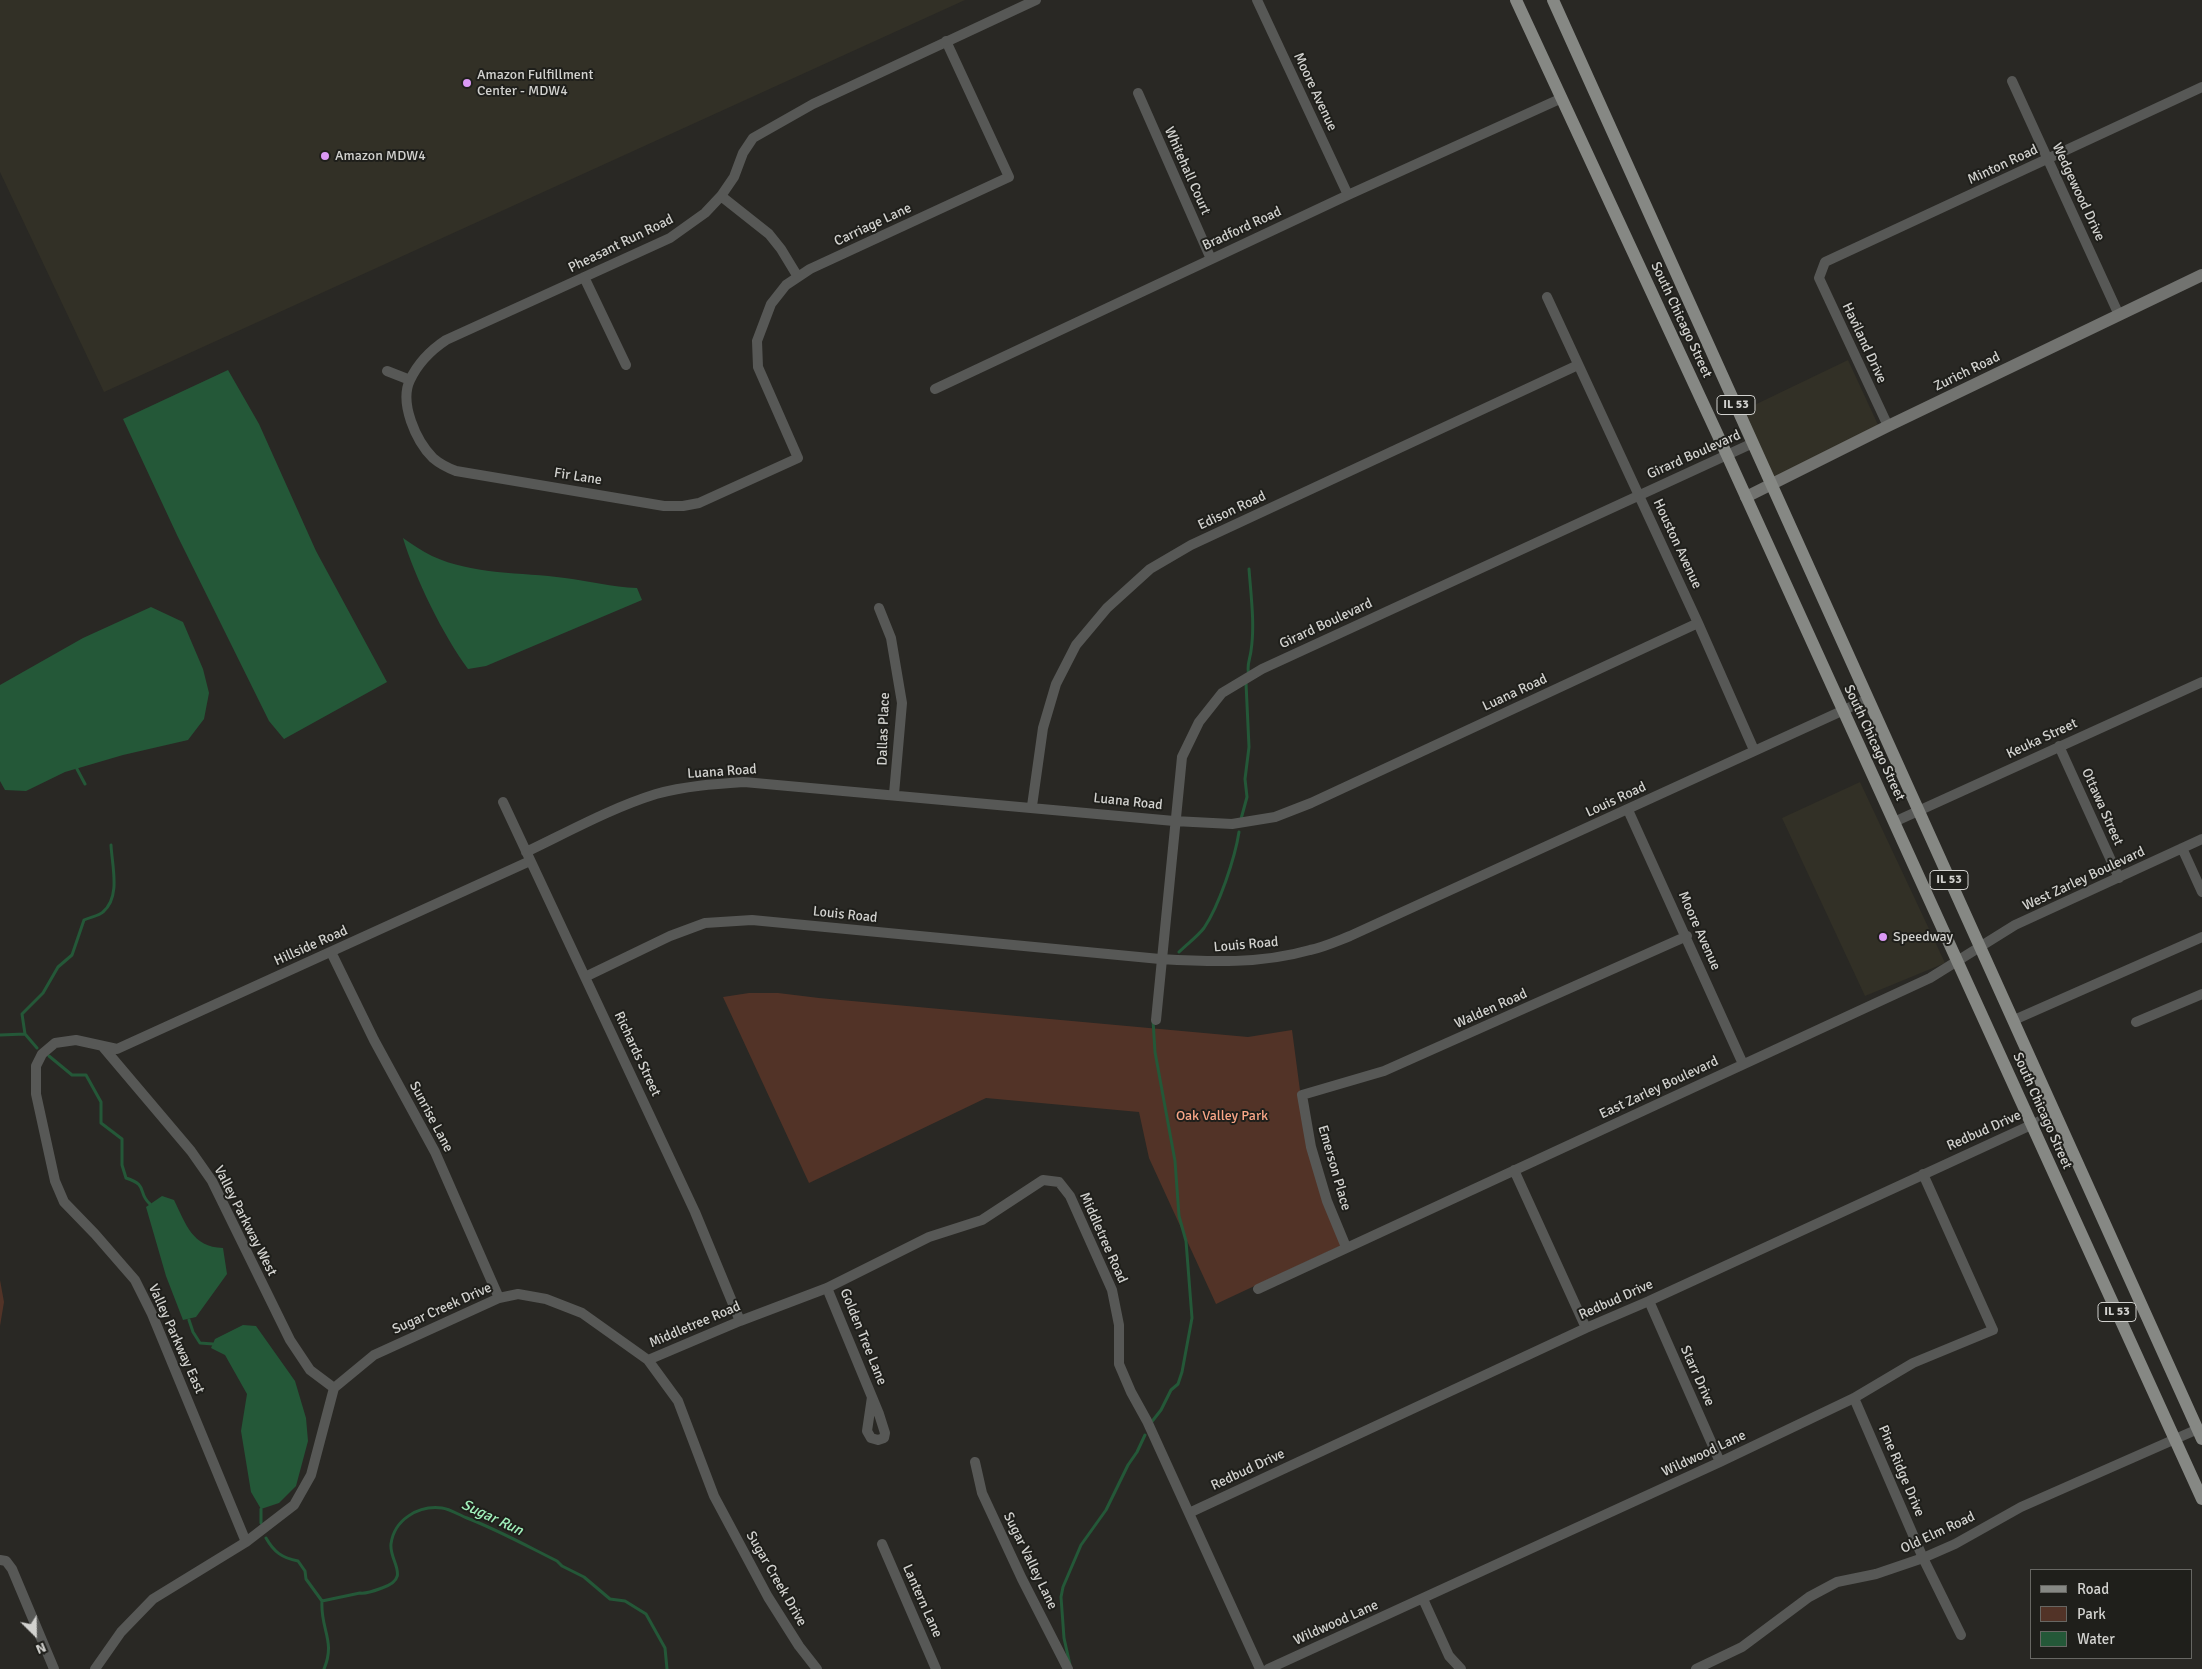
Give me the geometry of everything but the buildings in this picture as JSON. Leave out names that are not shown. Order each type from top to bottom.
[{"type":"main road","name":"South Chicago Street","points":[[1516,0],[1727,455],[2202,1499]]},
{"type":"main road","name":"South Chicago Street","points":[[1552,0],[2200,1434]]},
{"type":"street","name":"Pheasant Run Road","points":[[410,380],[423,360],[446,340],[670,238],[705,213],[721,196],[734,177],[744,153],[753,138],[813,104],[1036,0]]},
{"type":"street","name":"Moore Avenue","points":[[1257,0],[1348,195]]},
{"type":"street","name":"Carriage Lane","points":[[798,458],[758,367],[758,341],[771,304],[786,285],[810,269],[1009,176],[946,41]]},
{"type":"street","name":"Wedgewood Drive","points":[[2012,81],[2119,315]]},
{"type":"street","name":"Minton Road","points":[[1820,271],[1825,262],[2202,87]]},
{"type":"street","name":"Whitehall Court","points":[[1138,93],[1211,259]]},
{"type":"street","name":"Bradford Road","points":[[935,389],[1348,195],[1562,98]]},
{"type":"street","points":[[721,196],[769,234],[781,249],[798,277]]},
{"type":"street","name":"Haviland Drive","points":[[1820,271],[1819,278],[1888,426]]},
{"type":"street","name":"Zurich Road","points":[[1746,497],[1888,426],[2202,275]]},
{"type":"street","points":[[584,277],[626,365]]},
{"type":"street","name":"Houston Avenue","points":[[1547,297],[1698,623],[1754,750]]},
{"type":"street","name":"Edison Road","points":[[1032,806],[1043,728],[1056,684],[1076,645],[1107,608],[1150,569],[1191,545],[1578,366]]},
{"type":"street","points":[[386,371],[410,380]]},
{"type":"street","name":"Fir Lane","points":[[410,380],[407,393],[408,409],[422,444],[433,458],[443,466],[456,471],[664,506],[683,506],[699,503],[798,458]]},
{"type":"street","name":"Girard Boulevard","points":[[1156,1020],[1160,959],[1182,757],[1199,722],[1222,694],[1262,669],[1753,444]]},
{"type":"street","name":"Dallas Place","points":[[879,608],[891,638],[902,702],[894,794]]},
{"type":"street","name":"Luana Road","points":[[528,857],[620,808],[656,795],[696,785],[744,782],[1032,806],[1174,821],[1232,824],[1275,817],[1311,803],[1698,623]]},
{"type":"street","name":"Keuka Street","points":[[1894,822],[2202,682]]},
{"type":"street","name":"Louis Road","points":[[585,977],[670,936],[705,923],[752,920],[1160,959],[1221,962],[1264,959],[1310,950],[1350,936],[1628,810],[1842,709],[1868,699]]},
{"type":"street","name":"Ottawa Street","points":[[2059,746],[2119,878]]},
{"type":"street","name":"Richards Street","points":[[503,802],[695,1212],[740,1321]]},
{"type":"street","name":"Moore Avenue","points":[[1628,810],[1687,936],[1743,1064]]},
{"type":"street","name":"West Zarley Boulevard","points":[[1981,948],[2015,925],[2202,839]]},
{"type":"street","points":[[2182,848],[2202,892]]},
{"type":"street","name":"Hillside Road","points":[[103,1047],[117,1050],[331,952],[528,857]]},
{"type":"street","name":"Walden Road","points":[[1302,1094],[1384,1071],[1687,936]]},
{"type":"street","points":[[2014,1020],[2202,937]]},
{"type":"street","name":"East Zarley Boulevard","points":[[1258,1289],[1930,978],[1981,948]]},
{"type":"street","name":"Sunrise Lane","points":[[331,952],[374,1040],[435,1152],[499,1298]]},
{"type":"street","points":[[2136,1022],[2202,994]]},
{"type":"street","name":"Valley Parkway East","points":[[103,1047],[76,1040],[55,1043],[42,1054],[36,1066],[36,1094],[55,1181],[64,1202],[96,1234],[135,1280],[152,1314],[246,1542]]},
{"type":"street","name":"Valley Parkway West","points":[[103,1047],[191,1151],[212,1181],[290,1340],[310,1370],[334,1388]]},
{"type":"street","name":"Emerson Place","points":[[1302,1094],[1311,1147],[1327,1202],[1346,1247]]},
{"type":"street","name":"Redbud Drive","points":[[1189,1513],[1586,1328],[1649,1301],[2055,1114]]},
{"type":"street","points":[[1514,1170],[1586,1328]]},
{"type":"street","name":"Wildwood Lane","points":[[1268,1669],[1720,1462],[1854,1398],[1913,1363],[1993,1330],[1923,1174]]},
{"type":"street","name":"Middletree Road","points":[[648,1360],[740,1321],[827,1288],[928,1237],[982,1220],[1043,1180],[1059,1182],[1070,1196],[1112,1290],[1119,1325],[1119,1364],[1260,1669]]},
{"type":"street","name":"Golden Tree Lane","points":[[827,1288],[872,1397]]},
{"type":"street","name":"Sugar Creek Drive","points":[[334,1388],[374,1354],[499,1298],[518,1294],[546,1299],[582,1312],[648,1360],[678,1401],[714,1496],[768,1597],[799,1646],[817,1669]]},
{"type":"street","name":"Starr Drive","points":[[1649,1301],[1720,1462]]},
{"type":"street","points":[[95,1669],[121,1632],[153,1599],[246,1542],[294,1505],[311,1475],[334,1388]]},
{"type":"street","name":"Pine Ridge Drive","points":[[1854,1398],[1923,1558],[1961,1635]]},
{"type":"street","name":"Old Elm Road","points":[[1696,1669],[1742,1646],[1809,1596],[1837,1582],[1876,1574],[1923,1558],[1955,1544],[2021,1507],[2174,1438],[2200,1434]]},
{"type":"street","name":"Sugar Valley Lane","points":[[975,1462],[982,1493],[1022,1579],[1068,1669]]},
{"type":"street","name":"Lantern Lane","points":[[882,1544],[936,1669]]},
{"type":"street","points":[[0,1560],[6,1561],[12,1569],[54,1669]]},
{"type":"street","points":[[1424,1599],[1449,1656],[1461,1669]]},
{"type":"shaded area","name":"Amazon Fulfillment Center - MDW4","points":[[0,0],[965,0],[104,392],[0,172]]},
{"type":"shaded area","points":[[1848,360],[1879,427],[1773,480],[1742,411]]},
{"type":"shaded area","points":[[1860,782],[1945,963],[1865,996],[1782,818]]},
{"type":"green space","name":"Oak Valley Park","points":[[749,993],[778,993],[1248,1037],[1292,1030],[1308,1151],[1342,1245],[1216,1304],[1149,1158],[1139,1112],[986,1098],[809,1183],[723,997]]},
{"type":"green space","points":[[0,1280],[4,1302],[0,1326]]},
{"type":"water","points":[[228,370],[259,424],[316,551],[387,682],[284,739],[269,721],[177,535],[123,419]]},
{"type":"water","points":[[403,538],[432,556],[464,567],[637,588],[642,600],[486,666],[468,669],[449,640],[431,606]]},
{"type":"water","points":[[151,607],[183,622],[203,669],[209,693],[204,719],[188,740],[123,755],[65,772],[26,791],[5,790],[0,781],[0,685],[83,638]]},
{"type":"water","points":[[162,1196],[174,1200],[191,1233],[197,1239],[212,1247],[223,1248],[227,1274],[196,1317],[183,1320],[166,1276],[146,1207]]},
{"type":"water","points":[[243,1325],[256,1326],[295,1381],[306,1418],[308,1441],[296,1486],[279,1503],[261,1509],[251,1492],[241,1431],[247,1394],[225,1355],[211,1348],[215,1339]]},
{"type":"waterway","points":[[1249,569],[1253,631],[1248,666],[1249,674]]},
{"type":"waterway","points":[[1241,819],[1247,797],[1245,779],[1249,747],[1246,683]]},
{"type":"waterway","points":[[77,769],[85,784]]},
{"type":"waterway","points":[[1179,952],[1204,928],[1210,919],[1226,882],[1239,832]]},
{"type":"waterway","points":[[25,1034],[22,1014],[43,993],[58,967],[72,955],[84,920],[101,913],[109,906],[114,890],[111,845]]},
{"type":"waterway","points":[[1150,1424],[1161,1410],[1171,1390],[1178,1384],[1192,1318],[1186,1241],[1179,1216],[1175,1161],[1155,1052],[1153,1020]]},
{"type":"waterway","points":[[0,1035],[25,1034],[37,1048]]},
{"type":"waterway","points":[[49,1056],[72,1075],[86,1075],[101,1102],[101,1123],[122,1139],[122,1165],[126,1178],[138,1183],[150,1204]]},
{"type":"waterway","points":[[189,1320],[193,1332],[200,1343],[213,1344]]},
{"type":"waterway","points":[[1070,1665],[1064,1638],[1061,1597],[1063,1587],[1081,1545],[1106,1510],[1145,1435]]},
{"type":"waterway","points":[[261,1509],[261,1523]]},
{"type":"waterway","name":"Sugar Run","points":[[322,1601],[371,1592],[391,1584],[398,1574],[391,1551],[391,1544],[393,1535],[402,1521],[424,1509],[445,1509],[501,1533],[557,1561],[562,1566],[584,1577],[610,1599],[625,1601],[646,1614],[665,1648],[667,1669]]},
{"type":"waterway","points":[[266,1538],[279,1554],[298,1561],[305,1571],[306,1579],[322,1601]]},
{"type":"waterway","name":"Sugar Run","points":[[322,1601],[323,1620],[328,1643],[324,1669]]},
{"type":"place","name":"Amazon Fulfillment Center - MDW4","points":[[467,83]]},
{"type":"place","name":"Amazon MDW4","points":[[325,156]]},
{"type":"place","name":"Speedway","points":[[1883,937]]}]
